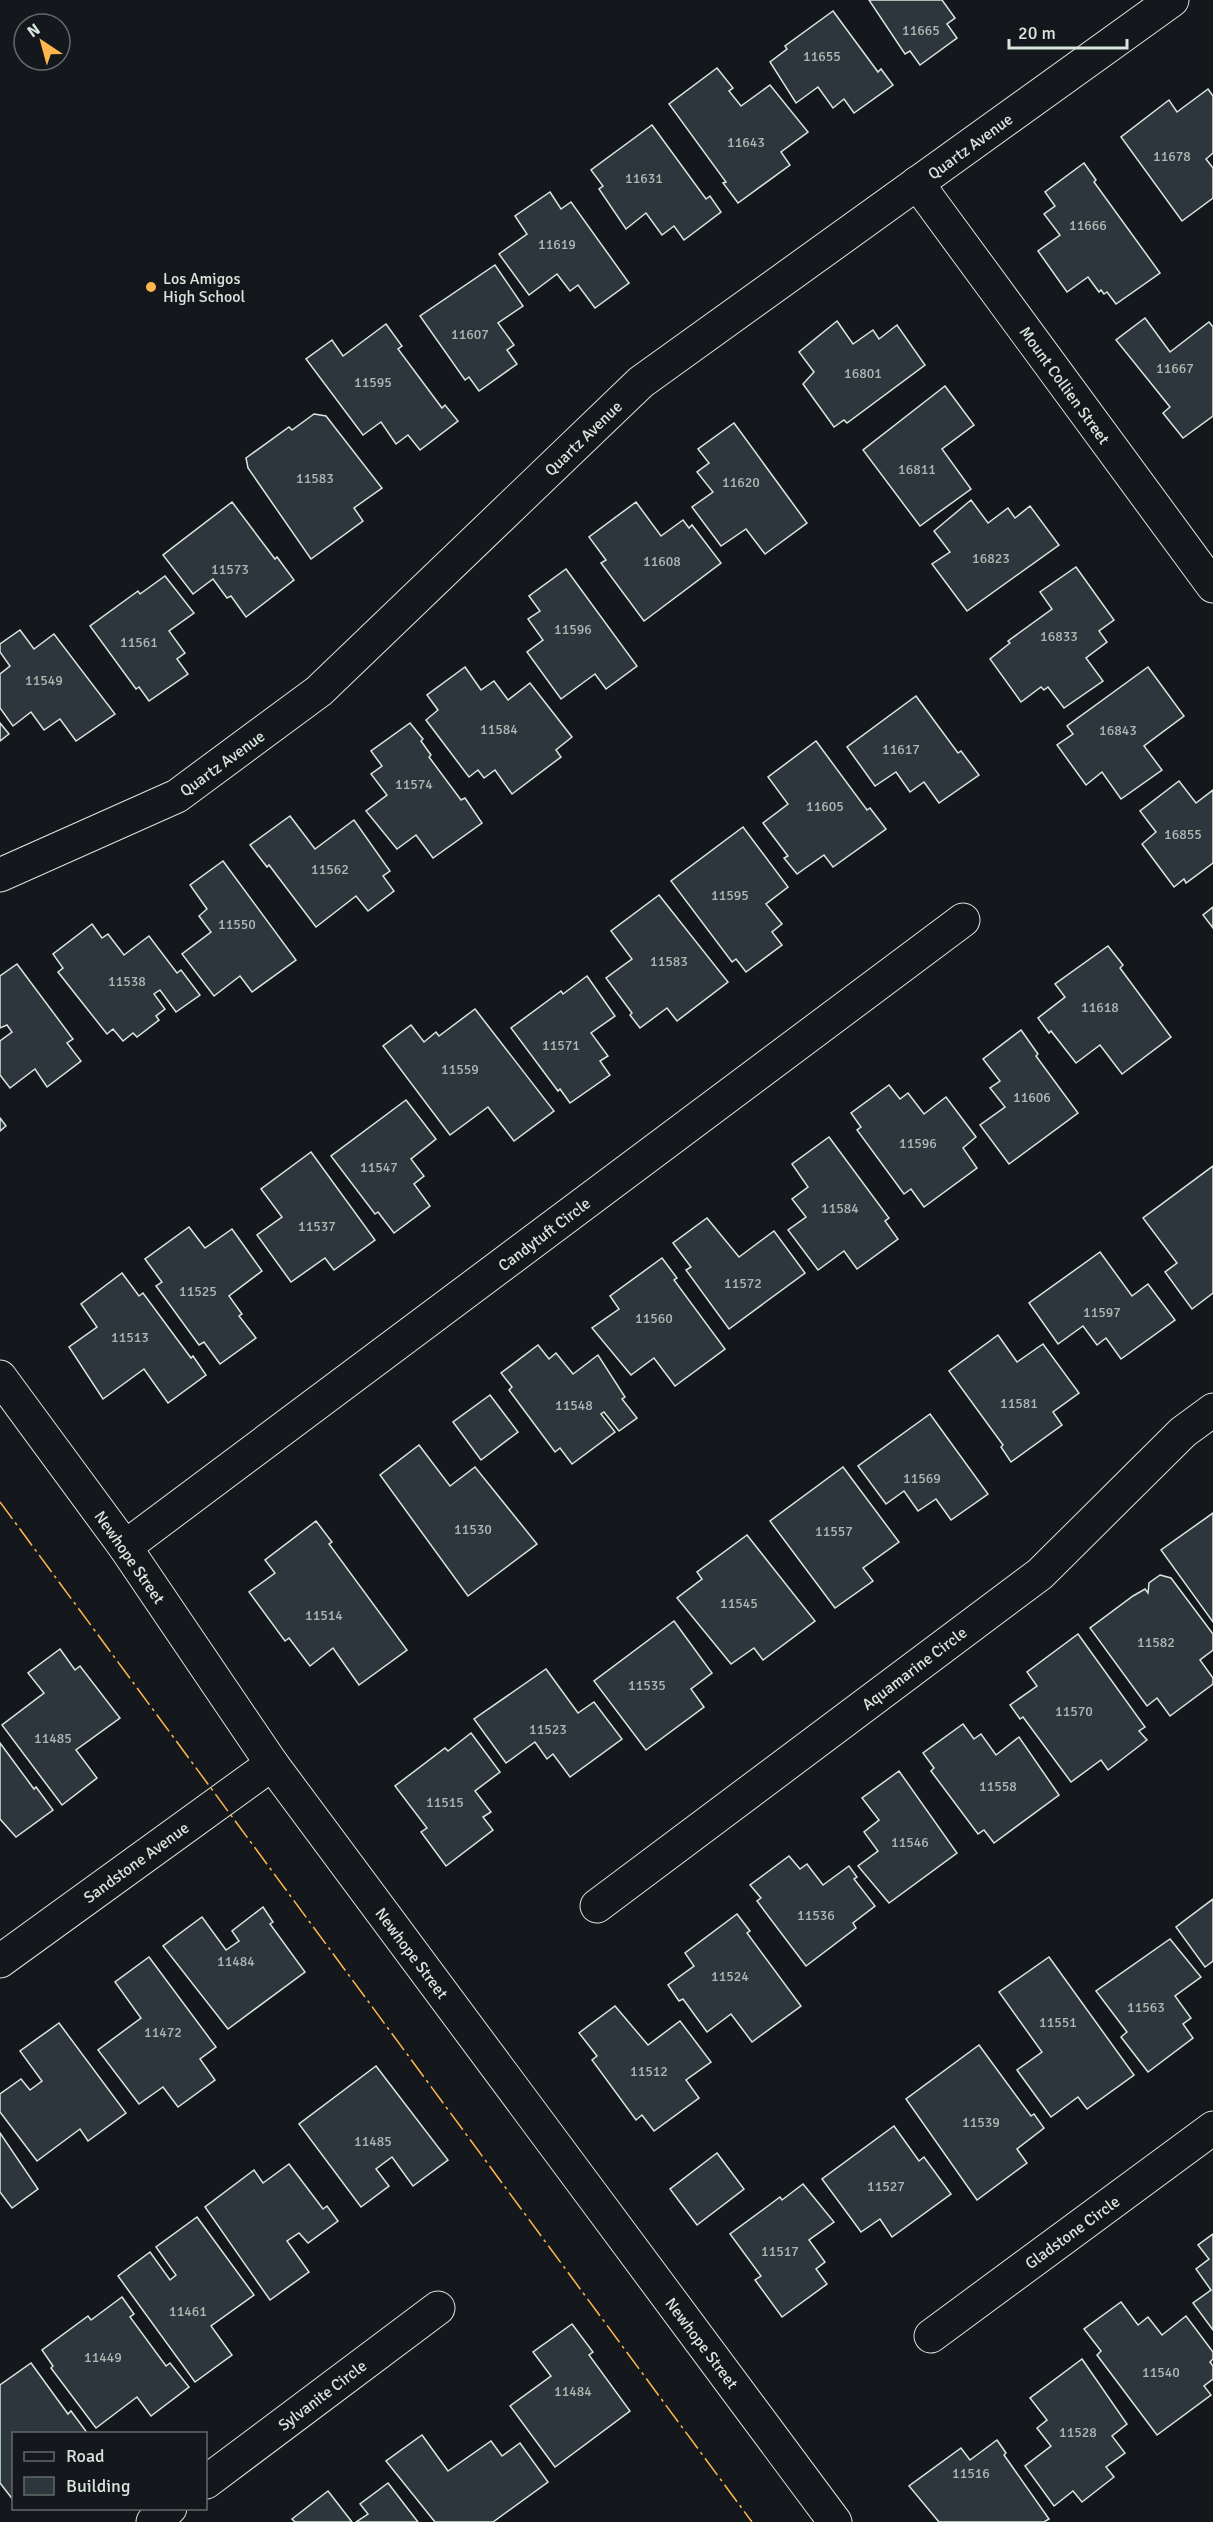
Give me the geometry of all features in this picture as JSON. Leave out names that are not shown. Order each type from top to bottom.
[{"type":"street","name":"Quartz Avenue","points":[[0,875],[177,796],[319,691],[641,382],[1172,0]]},
{"type":"street","name":"Mount Collien Street","points":[[917,183],[1208,568]]},
{"type":"street","name":"Candytuft Circle","points":[[125,1547],[963,920]]},
{"type":"street","name":"Newhope Street","points":[[0,1377],[125,1547],[272,1764],[834,2522]]},
{"type":"street","name":"Aquamarine Circle","points":[[597,1906],[1040,1574],[1183,1432],[1213,1410]]},
{"type":"street","name":"Sandstone Avenue","points":[[0,1961],[272,1764]]},
{"type":"street","name":"Gladstone Circle","points":[[931,2336],[1213,2128]]},
{"type":"street","name":"Sylvanite Circle","points":[[207,2481],[438,2308]]},
{"type":"street","points":[[153,2522],[168,2510]]},
{"type":"building","points":[[869,0],[942,0],[955,18],[947,24],[957,38],[920,65],[910,51],[905,54]]},
{"type":"building","points":[[833,11],[878,72],[881,69],[893,85],[854,113],[844,99],[833,108],[818,87],[796,103],[770,62],[787,49],[785,46]]},
{"type":"building","points":[[717,68],[733,88],[729,91],[741,106],[770,85],[808,132],[781,152],[790,165],[738,203],[723,183],[726,182],[669,104]]},
{"type":"building","points":[[1208,89],[1213,96],[1213,153],[1206,159],[1213,168],[1213,198],[1182,221],[1121,137],[1169,100],[1177,112]]},
{"type":"building","points":[[652,125],[706,199],[710,196],[721,212],[684,240],[674,226],[662,235],[646,213],[626,229],[599,189],[603,186],[591,170]]},
{"type":"building","points":[[1084,163],[1096,180],[1094,182],[1160,273],[1116,304],[1107,292],[1104,294],[1101,290],[1099,292],[1088,277],[1067,292],[1038,251],[1060,235],[1044,214],[1055,206],[1045,192]]},
{"type":"building","points":[[550,192],[561,209],[571,202],[629,283],[595,308],[578,285],[570,291],[557,274],[529,295],[499,254],[527,234],[515,216]]},
{"type":"building","points":[[495,265],[523,306],[498,323],[514,345],[507,350],[517,364],[479,391],[469,377],[465,380],[420,316]]},
{"type":"building","points":[[1145,318],[1170,352],[1209,322],[1213,327],[1213,416],[1183,438],[1163,413],[1170,407],[1116,340]]},
{"type":"building","points":[[837,321],[853,344],[873,330],[879,339],[897,325],[925,365],[847,423],[844,420],[834,427],[803,384],[814,372],[799,352]]},
{"type":"building","points":[[386,324],[402,346],[398,349],[442,408],[445,405],[458,421],[420,450],[408,435],[396,444],[381,422],[363,435],[306,359],[332,340],[343,356]]},
{"type":"building","points":[[945,386],[974,425],[942,449],[971,489],[920,526],[863,450]]},
{"type":"building","points":[[314,414],[326,416],[382,488],[354,508],[363,521],[311,559],[248,468],[246,458],[289,427],[292,430]]},
{"type":"building","points":[[734,423],[807,523],[765,554],[746,529],[721,546],[692,507],[713,492],[697,472],[709,463],[698,449]]},
{"type":"building","points":[[971,500],[988,523],[1008,508],[1015,518],[1030,506],[1059,545],[967,611],[932,564],[950,552],[934,531]]},
{"type":"building","points":[[232,502],[275,559],[277,557],[294,580],[246,617],[231,596],[227,598],[213,579],[193,594],[163,555]]},
{"type":"building","points":[[636,502],[661,536],[683,520],[689,528],[692,525],[721,563],[644,621],[601,563],[606,560],[589,537]]},
{"type":"building","points":[[1076,567],[1114,620],[1099,631],[1107,642],[1086,658],[1103,681],[1064,708],[1048,687],[1044,690],[1041,687],[1021,702],[990,659],[1010,643],[1008,641],[1052,609],[1040,592]]},
{"type":"building","points":[[566,569],[637,666],[606,689],[595,674],[561,699],[527,652],[543,640],[528,619],[540,611],[529,596]]},
{"type":"building","points":[[165,576],[194,613],[169,631],[185,653],[177,659],[188,674],[149,701],[139,687],[136,689],[90,626],[138,591],[140,594]]},
{"type":"building","points":[[20,630],[34,649],[54,634],[115,714],[76,741],[60,719],[44,730],[31,712],[13,726],[0,708],[0,674],[10,666],[0,652],[0,644]]},
{"type":"building","points":[[465,667],[481,690],[494,681],[508,700],[530,683],[572,737],[556,750],[561,757],[512,794],[495,770],[484,778],[478,770],[469,777],[426,720],[438,710],[427,695]]},
{"type":"building","points":[[1148,667],[1184,716],[1144,746],[1162,770],[1121,799],[1102,772],[1086,785],[1057,745],[1073,734],[1067,726]]},
{"type":"building","points":[[916,696],[958,753],[961,751],[979,775],[939,803],[924,782],[910,792],[896,772],[875,786],[847,747]]},
{"type":"building","points":[[0,723],[9,734],[0,741]]},
{"type":"building","points":[[410,723],[423,739],[421,741],[431,755],[429,757],[461,800],[465,798],[482,823],[433,858],[416,835],[397,849],[366,811],[387,795],[371,774],[382,766],[371,751]]},
{"type":"building","points":[[816,741],[867,810],[870,808],[886,829],[833,867],[824,855],[797,874],[784,858],[788,856],[763,823],[788,804],[768,777]]},
{"type":"building","points":[[1179,781],[1196,803],[1213,790],[1213,863],[1186,883],[1184,879],[1174,887],[1142,844],[1156,832],[1140,811]]},
{"type":"building","points":[[290,816],[315,849],[354,820],[390,871],[383,876],[394,891],[368,911],[356,896],[316,927],[269,865],[267,867],[250,845]]},
{"type":"building","points":[[743,827],[788,887],[766,904],[782,924],[772,932],[782,945],[746,972],[736,959],[732,962],[671,881]]},
{"type":"building","points":[[223,861],[296,960],[252,992],[240,976],[214,996],[182,954],[211,932],[199,916],[207,909],[190,885]]},
{"type":"building","points":[[659,895],[728,982],[677,1021],[667,1008],[640,1028],[630,1015],[632,1013],[606,978],[632,959],[611,931]]},
{"type":"building","points":[[1213,907],[1213,928],[1203,915]]},
{"type":"building","points":[[92,924],[102,938],[108,934],[124,955],[149,936],[177,973],[181,970],[200,995],[176,1012],[160,990],[154,994],[165,1009],[156,1016],[159,1020],[137,1037],[133,1033],[123,1041],[113,1029],[107,1034],[58,972],[63,968],[53,954]]},
{"type":"building","points":[[1108,946],[1123,965],[1120,968],[1171,1037],[1122,1074],[1100,1045],[1076,1063],[1038,1018],[1065,997],[1055,984]]},
{"type":"building","points":[[17,964],[73,1039],[67,1043],[81,1061],[47,1087],[35,1069],[10,1088],[0,1075],[0,1041],[12,1032],[7,1025],[0,1028],[0,976]]},
{"type":"building","points":[[587,976],[615,1016],[591,1033],[608,1056],[600,1061],[610,1075],[570,1103],[560,1089],[558,1091],[511,1028],[561,991],[563,994]]},
{"type":"building","points":[[475,1009],[554,1111],[514,1141],[488,1107],[450,1135],[383,1046],[411,1025],[424,1042],[436,1032],[439,1036]]},
{"type":"building","points":[[1021,1030],[1038,1054],[1036,1056],[1078,1113],[1009,1164],[980,1125],[1005,1107],[990,1088],[1000,1081],[983,1059]]},
{"type":"building","points":[[889,1085],[900,1099],[908,1093],[924,1114],[946,1097],[976,1137],[963,1148],[977,1168],[924,1207],[911,1189],[904,1194],[857,1130],[861,1127],[851,1113]]},
{"type":"building","points":[[406,1100],[436,1139],[411,1159],[424,1176],[414,1184],[430,1206],[394,1233],[378,1212],[375,1214],[331,1156]]},
{"type":"building","points":[[0,1118],[6,1126],[0,1131]]},
{"type":"building","points":[[829,1137],[889,1218],[885,1221],[898,1239],[857,1269],[844,1251],[818,1270],[788,1230],[806,1217],[792,1199],[808,1187],[792,1164]]},
{"type":"building","points":[[311,1152],[375,1240],[334,1270],[325,1258],[291,1282],[257,1235],[282,1217],[261,1189]]},
{"type":"building","points":[[1213,1166],[1213,1293],[1192,1309],[1165,1272],[1177,1263],[1143,1218]]},
{"type":"building","points":[[707,1218],[739,1257],[774,1231],[805,1273],[729,1329],[686,1270],[691,1267],[673,1243]]},
{"type":"building","points":[[189,1227],[205,1248],[232,1229],[262,1271],[229,1296],[242,1314],[239,1316],[256,1338],[220,1364],[204,1342],[199,1345],[156,1286],[162,1282],[145,1259]]},
{"type":"building","points":[[1100,1252],[1132,1296],[1148,1284],[1175,1320],[1121,1359],[1106,1338],[1097,1345],[1083,1326],[1058,1344],[1029,1303]]},
{"type":"building","points":[[662,1258],[677,1278],[674,1280],[725,1349],[675,1386],[654,1358],[631,1375],[592,1328],[619,1309],[610,1296]]},
{"type":"building","points":[[122,1273],[139,1296],[143,1293],[206,1375],[168,1403],[144,1369],[103,1399],[69,1347],[97,1327],[81,1304]]},
{"type":"building","points":[[998,1335],[1017,1362],[1043,1344],[1079,1393],[1053,1412],[1062,1425],[1011,1462],[1001,1447],[1003,1445],[949,1371]]},
{"type":"building","points":[[538,1345],[549,1359],[556,1353],[573,1374],[598,1355],[625,1397],[622,1399],[637,1418],[619,1431],[604,1412],[601,1414],[615,1432],[572,1464],[560,1448],[555,1452],[509,1390],[512,1387],[501,1373]]},
{"type":"building","points":[[490,1395],[518,1432],[481,1460],[453,1422]]},
{"type":"building","points":[[930,1414],[988,1494],[951,1520],[936,1499],[918,1511],[904,1491],[886,1504],[858,1466]]},
{"type":"building","points":[[419,1445],[450,1486],[475,1467],[537,1544],[468,1596],[380,1475]]},
{"type":"building","points":[[843,1467],[899,1542],[863,1568],[873,1581],[835,1608],[770,1521]]},
{"type":"building","points":[[1213,1513],[1213,1622],[1161,1550]]},
{"type":"building","points":[[316,1521],[332,1542],[329,1544],[407,1650],[359,1685],[333,1648],[310,1666],[289,1638],[285,1641],[249,1592],[275,1573],[265,1560]]},
{"type":"building","points":[[747,1535],[815,1621],[763,1660],[754,1648],[731,1664],[677,1598],[702,1579],[697,1572]]},
{"type":"building","points":[[1160,1575],[1171,1578],[1213,1634],[1213,1650],[1200,1660],[1213,1678],[1213,1684],[1170,1716],[1157,1698],[1147,1706],[1090,1628],[1133,1596],[1145,1589],[1148,1593],[1149,1583]]},
{"type":"building","points":[[674,1621],[712,1673],[691,1689],[704,1707],[646,1750],[594,1681]]},
{"type":"building","points":[[1078,1634],[1145,1727],[1139,1731],[1147,1740],[1108,1770],[1101,1760],[1071,1782],[1023,1717],[1020,1719],[1010,1705],[1037,1686],[1027,1672]]},
{"type":"building","points":[[60,1649],[75,1670],[80,1666],[120,1718],[76,1750],[97,1778],[62,1805],[2,1725],[44,1693],[28,1673]]},
{"type":"building","points":[[546,1669],[578,1713],[594,1702],[622,1739],[570,1777],[553,1754],[547,1759],[535,1742],[506,1763],[474,1719]]},
{"type":"building","points":[[963,1724],[974,1739],[981,1734],[996,1755],[1019,1737],[1059,1795],[994,1843],[984,1830],[978,1834],[931,1771],[934,1768],[923,1753]]},
{"type":"building","points":[[471,1733],[500,1772],[475,1791],[491,1812],[483,1817],[493,1830],[446,1866],[421,1832],[427,1828],[395,1786],[445,1748],[448,1751]]},
{"type":"building","points":[[0,1743],[34,1789],[36,1787],[53,1810],[16,1837],[0,1819]]},
{"type":"building","points":[[899,1771],[957,1853],[889,1903],[858,1866],[878,1851],[864,1832],[879,1820],[862,1798]]},
{"type":"building","points":[[789,1856],[800,1869],[807,1864],[823,1885],[849,1866],[857,1877],[854,1879],[875,1906],[853,1923],[856,1928],[806,1966],[757,1901],[761,1898],[750,1885]]},
{"type":"building","points":[[1213,1899],[1213,1961],[1205,1967],[1176,1927]]},
{"type":"building","points":[[263,1907],[273,1922],[270,1924],[305,1972],[228,2029],[163,1946],[202,1917],[226,1950],[239,1941],[232,1931]]},
{"type":"building","points":[[737,1914],[750,1931],[747,1933],[801,2006],[752,2042],[731,2014],[707,2032],[683,1999],[679,2001],[668,1985],[694,1966],[685,1953]]},
{"type":"building","points":[[1170,1939],[1201,1977],[1175,1996],[1191,2018],[1183,2024],[1193,2038],[1148,2072],[1121,2037],[1127,2032],[1096,1991]]},
{"type":"building","points":[[149,1957],[216,2047],[200,2059],[215,2080],[178,2107],[163,2087],[139,2104],[98,2050],[141,2018],[115,1982]]},
{"type":"building","points":[[1049,1957],[1134,2075],[1087,2109],[1078,2097],[1051,2117],[1017,2070],[1042,2052],[999,1992]]},
{"type":"building","points":[[615,2006],[648,2045],[680,2021],[711,2062],[686,2080],[699,2098],[654,2131],[642,2115],[636,2120],[592,2060],[597,2056],[579,2033]]},
{"type":"building","points":[[59,2023],[126,2113],[88,2141],[80,2129],[37,2161],[0,2112],[0,2094],[21,2079],[30,2090],[42,2081],[20,2051]]},
{"type":"building","points":[[979,2045],[1031,2116],[1034,2114],[1044,2128],[1017,2149],[1027,2163],[977,2200],[906,2099]]},
{"type":"building","points":[[376,2066],[448,2160],[413,2186],[392,2157],[376,2169],[389,2186],[361,2207],[299,2124]]},
{"type":"building","points":[[894,2126],[919,2161],[924,2157],[951,2194],[892,2237],[880,2219],[861,2232],[822,2179]]},
{"type":"building","points":[[0,2133],[38,2189],[12,2208],[0,2192]]},
{"type":"building","points":[[717,2153],[744,2189],[697,2225],[670,2189]]},
{"type":"building","points":[[289,2164],[323,2209],[327,2206],[338,2221],[308,2243],[299,2233],[287,2241],[309,2272],[270,2300],[205,2207],[254,2170],[263,2183]]},
{"type":"building","points":[[803,2184],[834,2222],[809,2240],[825,2262],[816,2269],[827,2284],[782,2317],[755,2280],[761,2276],[730,2234],[780,2197],[782,2200]]},
{"type":"building","points":[[197,2217],[254,2295],[211,2326],[232,2355],[195,2382],[118,2276],[150,2252],[170,2280],[176,2275],[156,2247]]},
{"type":"building","points":[[1213,2234],[1213,2330],[1193,2303],[1211,2290],[1196,2269],[1209,2259],[1198,2245]]},
{"type":"building","points":[[122,2297],[134,2314],[130,2317],[166,2366],[170,2363],[189,2387],[151,2416],[137,2397],[96,2428],[51,2368],[53,2366],[42,2350],[88,2316],[91,2320]]},
{"type":"building","points":[[1121,2302],[1138,2325],[1148,2317],[1162,2335],[1186,2316],[1213,2352],[1213,2359],[1210,2362],[1213,2366],[1213,2379],[1204,2386],[1211,2395],[1157,2435],[1097,2355],[1101,2351],[1084,2329]]},
{"type":"building","points":[[572,2324],[593,2352],[589,2355],[630,2411],[555,2467],[510,2406],[551,2376],[533,2352]]},
{"type":"building","points":[[1082,2359],[1127,2424],[1112,2436],[1125,2453],[1106,2467],[1114,2477],[1082,2502],[1073,2491],[1054,2506],[1025,2466],[1051,2446],[1037,2428],[1047,2420],[1030,2398]]},
{"type":"building","points":[[31,2363],[68,2414],[71,2411],[87,2432],[12,2432],[12,2498],[0,2483],[0,2385]]},
{"type":"building","points":[[422,2435],[448,2471],[491,2441],[502,2456],[520,2443],[548,2482],[493,2522],[435,2522],[386,2461]]},
{"type":"building","points":[[997,2440],[1006,2453],[1004,2455],[1049,2519],[1044,2522],[939,2522],[909,2486],[961,2448],[970,2460]]},
{"type":"building","points":[[388,2483],[418,2522],[356,2522],[368,2514],[360,2504]]},
{"type":"building","points":[[328,2491],[352,2522],[295,2522],[292,2519]]},
{"type":"power","points":[[0,1502],[752,2522]]},
{"type":"place","name":"Los Amigos High School","points":[[151,287]]}]
